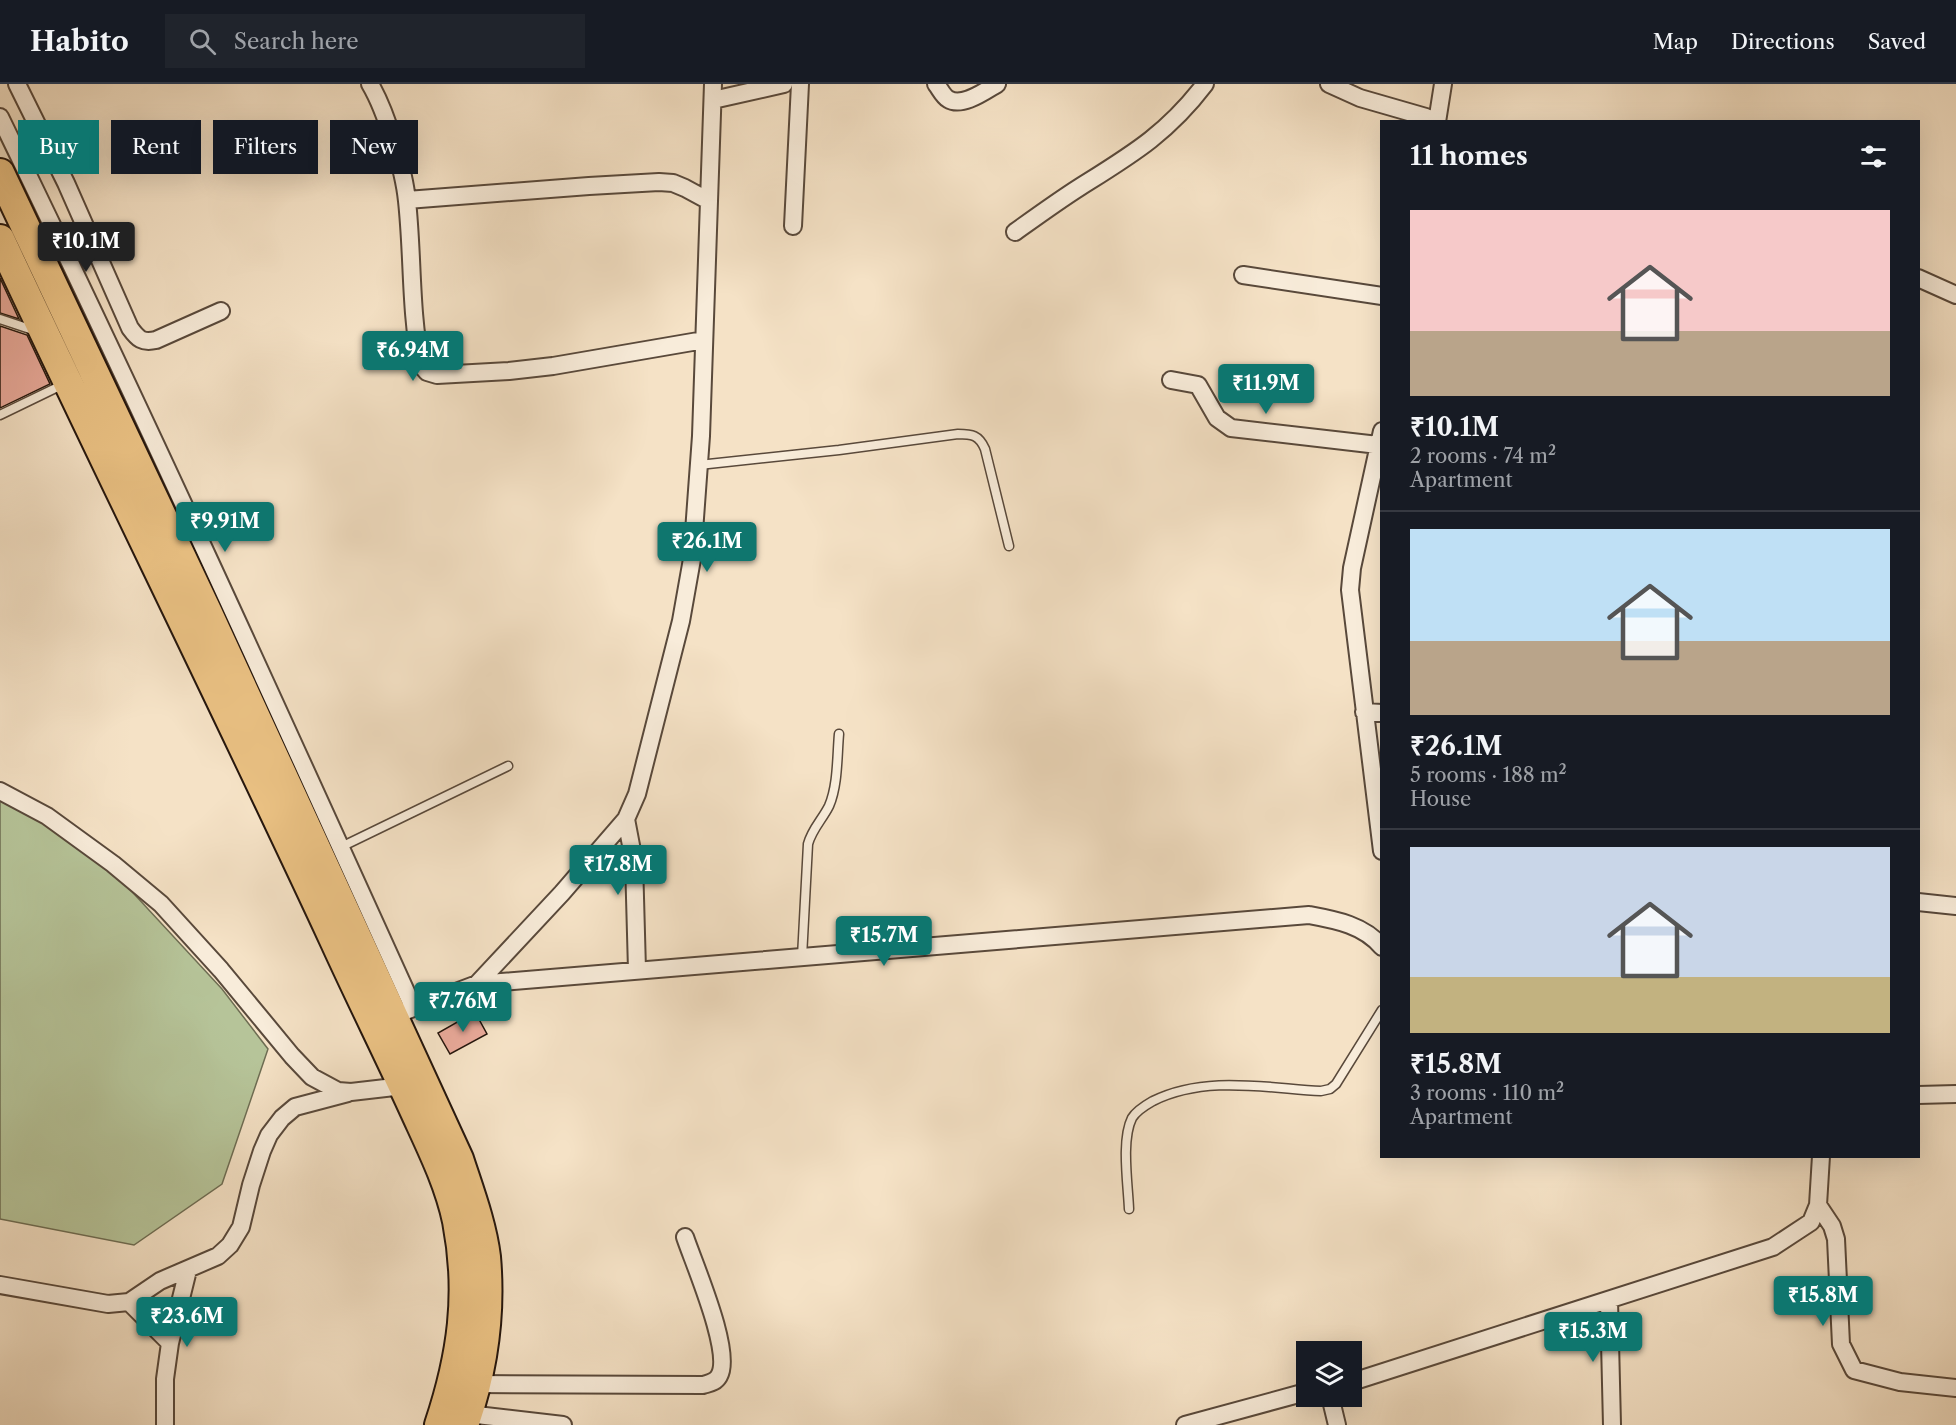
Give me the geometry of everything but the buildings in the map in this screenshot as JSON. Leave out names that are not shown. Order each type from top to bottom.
[{"type":"highway","points":[[0,173],[207,611],[459,1159],[478,1219],[486,1255],[487,1286],[487,1327],[482,1365],[466,1420]]},
{"type":"highway","points":[[0,240],[300,867],[393,1016],[403,1086],[447,1186],[461,1248],[464,1287],[463,1324],[458,1361],[439,1425]]},
{"type":"street","points":[[17,84],[66,183],[130,328],[138,339],[145,342],[156,340],[221,311]]},
{"type":"street","points":[[370,84],[383,113],[399,163],[407,200],[412,308],[421,365],[426,372],[438,375],[553,366],[704,340]]},
{"type":"street","points":[[477,984],[562,893],[626,819],[637,794],[681,621],[692,559],[699,465],[713,92],[784,84]]},
{"type":"street","points":[[793,226],[800,84]]},
{"type":"street","points":[[936,84],[947,98],[959,102],[997,84]]},
{"type":"street","points":[[1015,232],[1079,188],[1126,160],[1188,107],[1205,84]]},
{"type":"street","points":[[1329,84],[1360,98],[1431,120]]},
{"type":"street","points":[[1435,120],[1443,84]]},
{"type":"street","points":[[0,117],[85,293],[341,847],[393,1016],[477,984],[1309,915],[1347,923],[1380,945]]},
{"type":"street","points":[[407,200],[659,182],[673,183],[709,201]]},
{"type":"street","points":[[1243,275],[1380,296]]},
{"type":"street","points":[[1920,279],[1956,295]]},
{"type":"street","points":[[1172,380],[1198,385],[1217,418],[1231,428],[1380,438],[1352,568],[1350,590],[1380,836]]},
{"type":"street","points":[[1364,712],[1380,713]]},
{"type":"street","points":[[0,791],[47,816],[113,864],[161,904],[221,970],[312,1077],[338,1091],[351,1092]]},
{"type":"street","points":[[626,819],[634,861],[637,970]]},
{"type":"street","points":[[1920,902],[1956,906]]},
{"type":"street","points":[[0,1285],[108,1304],[129,1302],[160,1281],[218,1256],[231,1245],[241,1227],[262,1151],[282,1118],[296,1107],[351,1092],[403,1086]]},
{"type":"street","points":[[1920,1095],[1956,1094]]},
{"type":"street","points":[[1362,1379],[1773,1247],[1811,1222],[1818,1205],[1821,1158]]},
{"type":"street","points":[[1818,1205],[1832,1226],[1836,1239],[1841,1344],[1854,1370],[1899,1382],[1956,1388]]},
{"type":"street","points":[[476,1384],[703,1385],[714,1382],[720,1375],[723,1354],[719,1336],[684,1237]]},
{"type":"street","points":[[165,1425],[165,1379],[170,1342],[188,1270]]},
{"type":"street","points":[[1609,1300],[1612,1425]]},
{"type":"street","points":[[129,1302],[170,1342]]},
{"type":"street","points":[[1185,1425],[1296,1395]]},
{"type":"street","points":[[1333,1407],[1337,1425]]},
{"type":"street","points":[[466,1420],[563,1425]]},
{"type":"lane","points":[[0,318],[45,334]]},
{"type":"lane","points":[[0,415],[67,382]]},
{"type":"lane","points":[[699,465],[972,434],[980,438],[985,448],[1009,546]]},
{"type":"lane","points":[[802,957],[808,844],[810,836],[829,806],[833,795],[839,734]]},
{"type":"lane","points":[[341,847],[508,766]]},
{"type":"lane","points":[[1129,1209],[1128,1129],[1133,1116],[1145,1105],[1164,1096],[1204,1086],[1235,1084],[1321,1091],[1330,1089],[1336,1084],[1380,1013]]},
{"type":"green space","points":[[0,783],[74,829],[222,989],[268,1049],[222,1184],[134,1245],[0,1219]]}]
